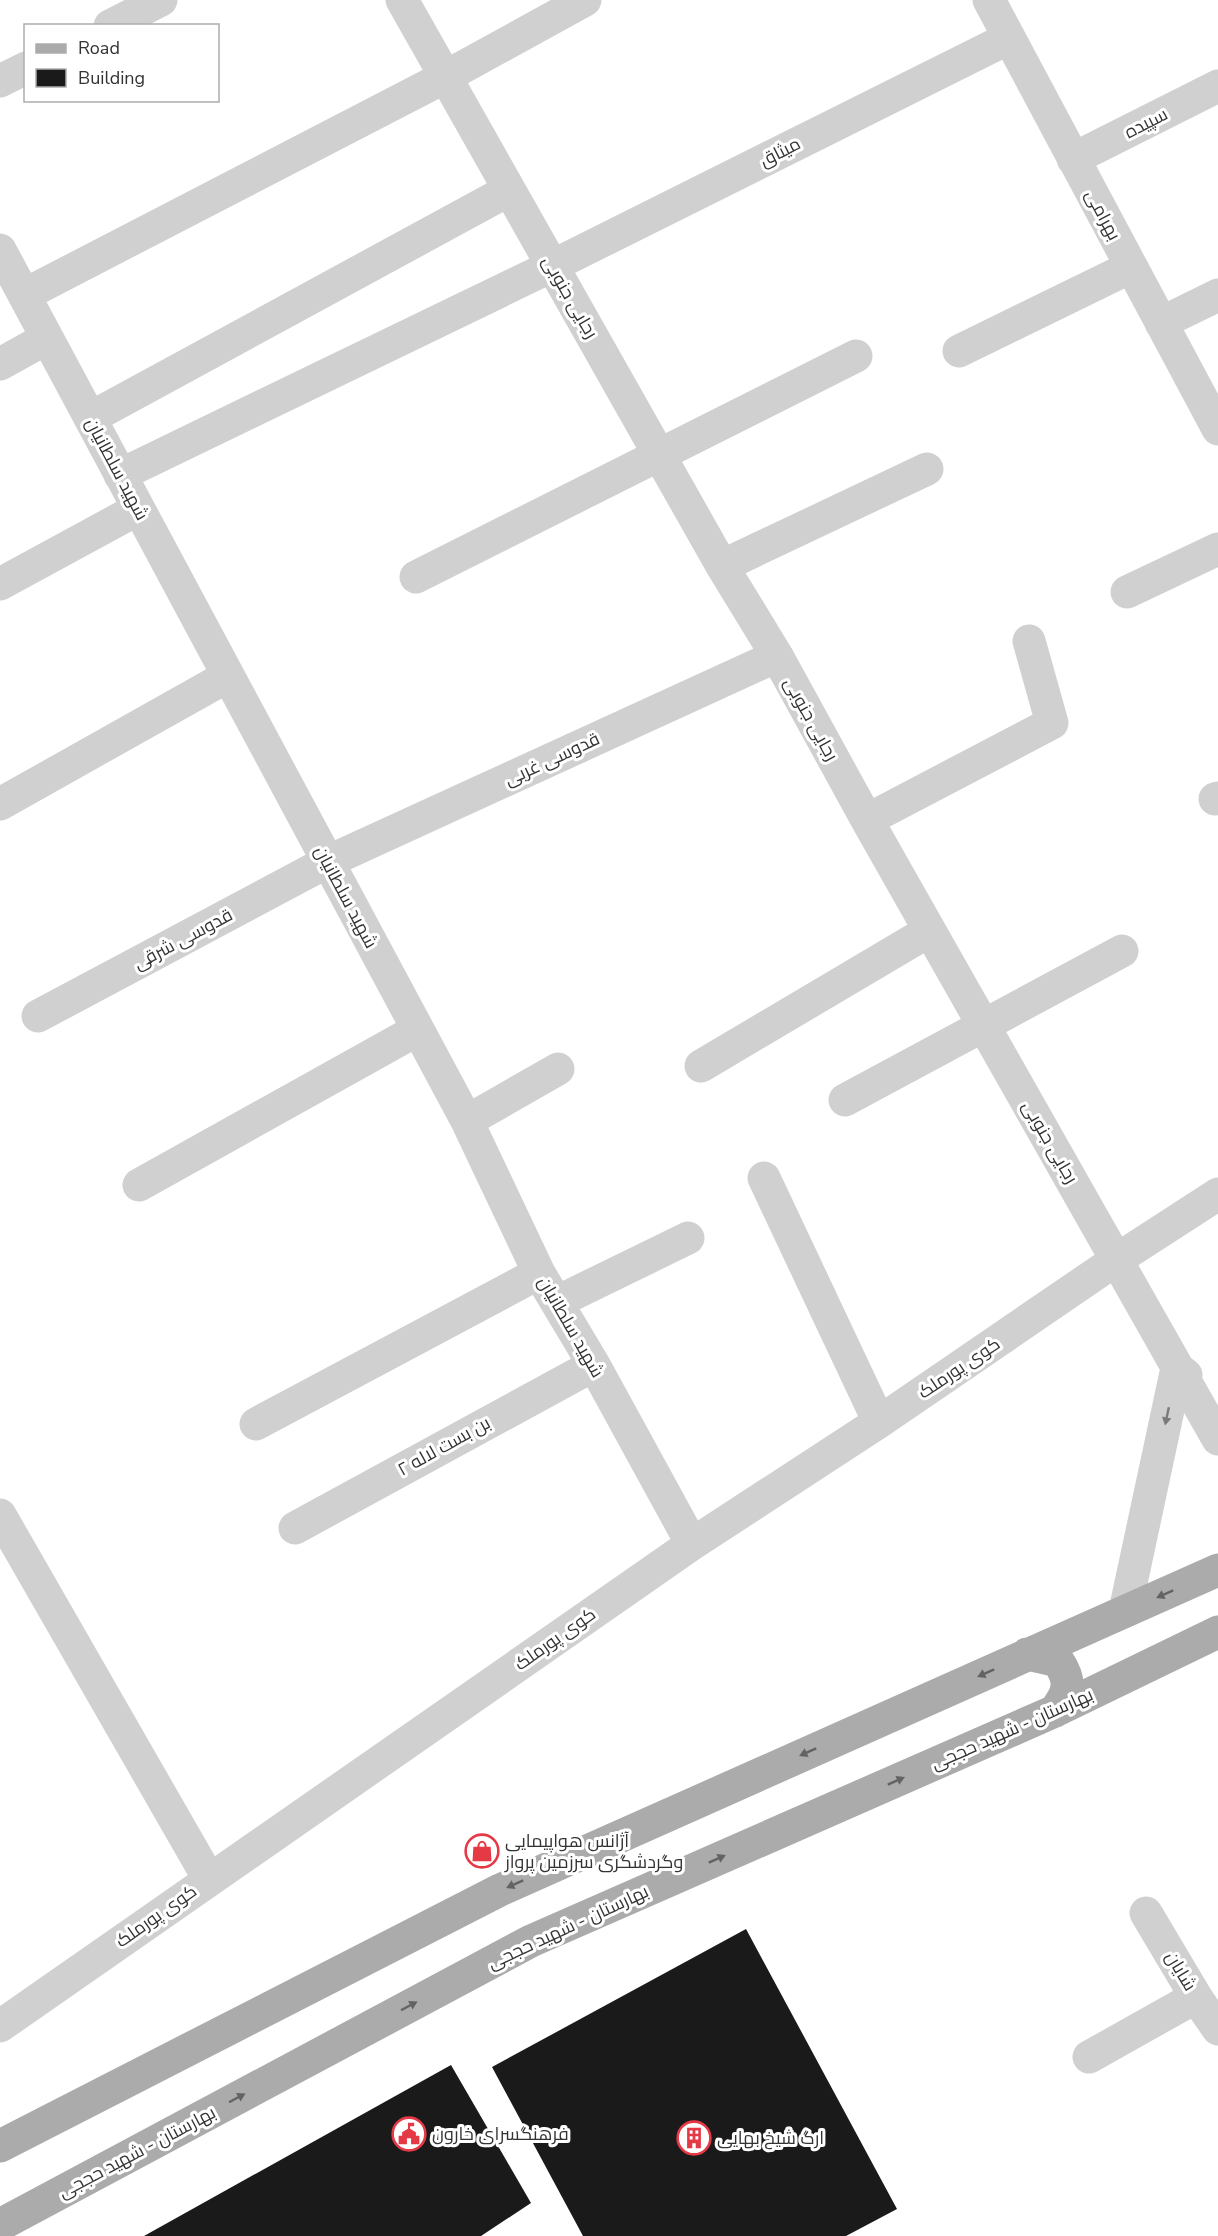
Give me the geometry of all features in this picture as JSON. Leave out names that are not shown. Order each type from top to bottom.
[{"type":"main road","points":[[0,2146],[500,1890],[1218,1570]]},
{"type":"main road","name":"بهارستان - شهید حججی","points":[[0,2225],[531,1941],[1212,1640]]},
{"type":"main road","points":[[1027,1654],[1058,1661],[1065,1672],[1068,1684],[1065,1697],[1055,1711]]},
{"type":"street","points":[[114,24],[161,0]]},
{"type":"street","name":"رجایی جنوبی","points":[[402,0],[722,566],[777,656],[929,931],[1218,1439]]},
{"type":"street","points":[[24,295],[445,77],[585,0]]},
{"type":"street","name":"بهرامی","points":[[988,0],[1218,429]]},
{"type":"street","name":"میثاق","points":[[120,475],[552,266],[1009,38]]},
{"type":"street","points":[[0,81],[24,69]]},
{"type":"street","name":"سپیده","points":[[1073,159],[1218,86]]},
{"type":"street","points":[[90,418],[509,190]]},
{"type":"street","name":"شهید سلطانیان","points":[[0,250],[467,1121],[539,1273],[594,1365],[692,1544]]},
{"type":"street","points":[[959,351],[1131,267]]},
{"type":"street","points":[[1161,323],[1218,295]]},
{"type":"street","points":[[0,364],[47,338]]},
{"type":"street","points":[[416,577],[856,356]]},
{"type":"street","points":[[722,566],[927,469]]},
{"type":"street","points":[[0,584],[138,509]]},
{"type":"street","points":[[1126,592],[1218,549]]},
{"type":"street","points":[[867,820],[1052,723],[1029,640]]},
{"type":"street","name":"قدوسی غربی","points":[[327,862],[777,656]]},
{"type":"street","points":[[0,804],[228,676]]},
{"type":"street","name":"قدوسی شرقی","points":[[38,1016],[327,862]]},
{"type":"street","points":[[701,1066],[929,931]]},
{"type":"street","points":[[845,1100],[1122,951]]},
{"type":"street","points":[[139,1185],[417,1030]]},
{"type":"street","points":[[467,1121],[558,1069]]},
{"type":"street","points":[[764,1178],[879,1422]]},
{"type":"street","name":"کوی پورملک","points":[[0,2026],[692,1544],[879,1422],[1116,1260],[1218,1194]]},
{"type":"street","points":[[557,1302],[688,1238]]},
{"type":"street","points":[[256,1424],[539,1273]]},
{"type":"street","name":"بن بست لاله ۲","points":[[295,1528],[594,1365]]},
{"type":"street","points":[[1125,1611],[1177,1368],[1218,1400]]},
{"type":"street","points":[[0,1515],[209,1879]]},
{"type":"street","name":"شایان","points":[[1146,1913],[1196,1997],[1218,2029]]},
{"type":"street","points":[[1089,2057],[1196,1997]]},
{"type":"building","name":"ارگ شیخ بهایی","points":[[746,1929],[897,2209],[846,2236],[583,2236],[492,2067]]},
{"type":"building","name":"فرهنگسرای خارون","points":[[451,2065],[531,2203],[481,2236],[144,2236]]},
{"type":"place","name":"آژانس هواپیمایی و‌گردشگری سرزمین پرواز","points":[[482,1851]]},
{"type":"place","name":"فرهنگسرای خارون","points":[[409,2134]]},
{"type":"place","name":"ارگ شیخ بهایی","points":[[694,2138]]}]
